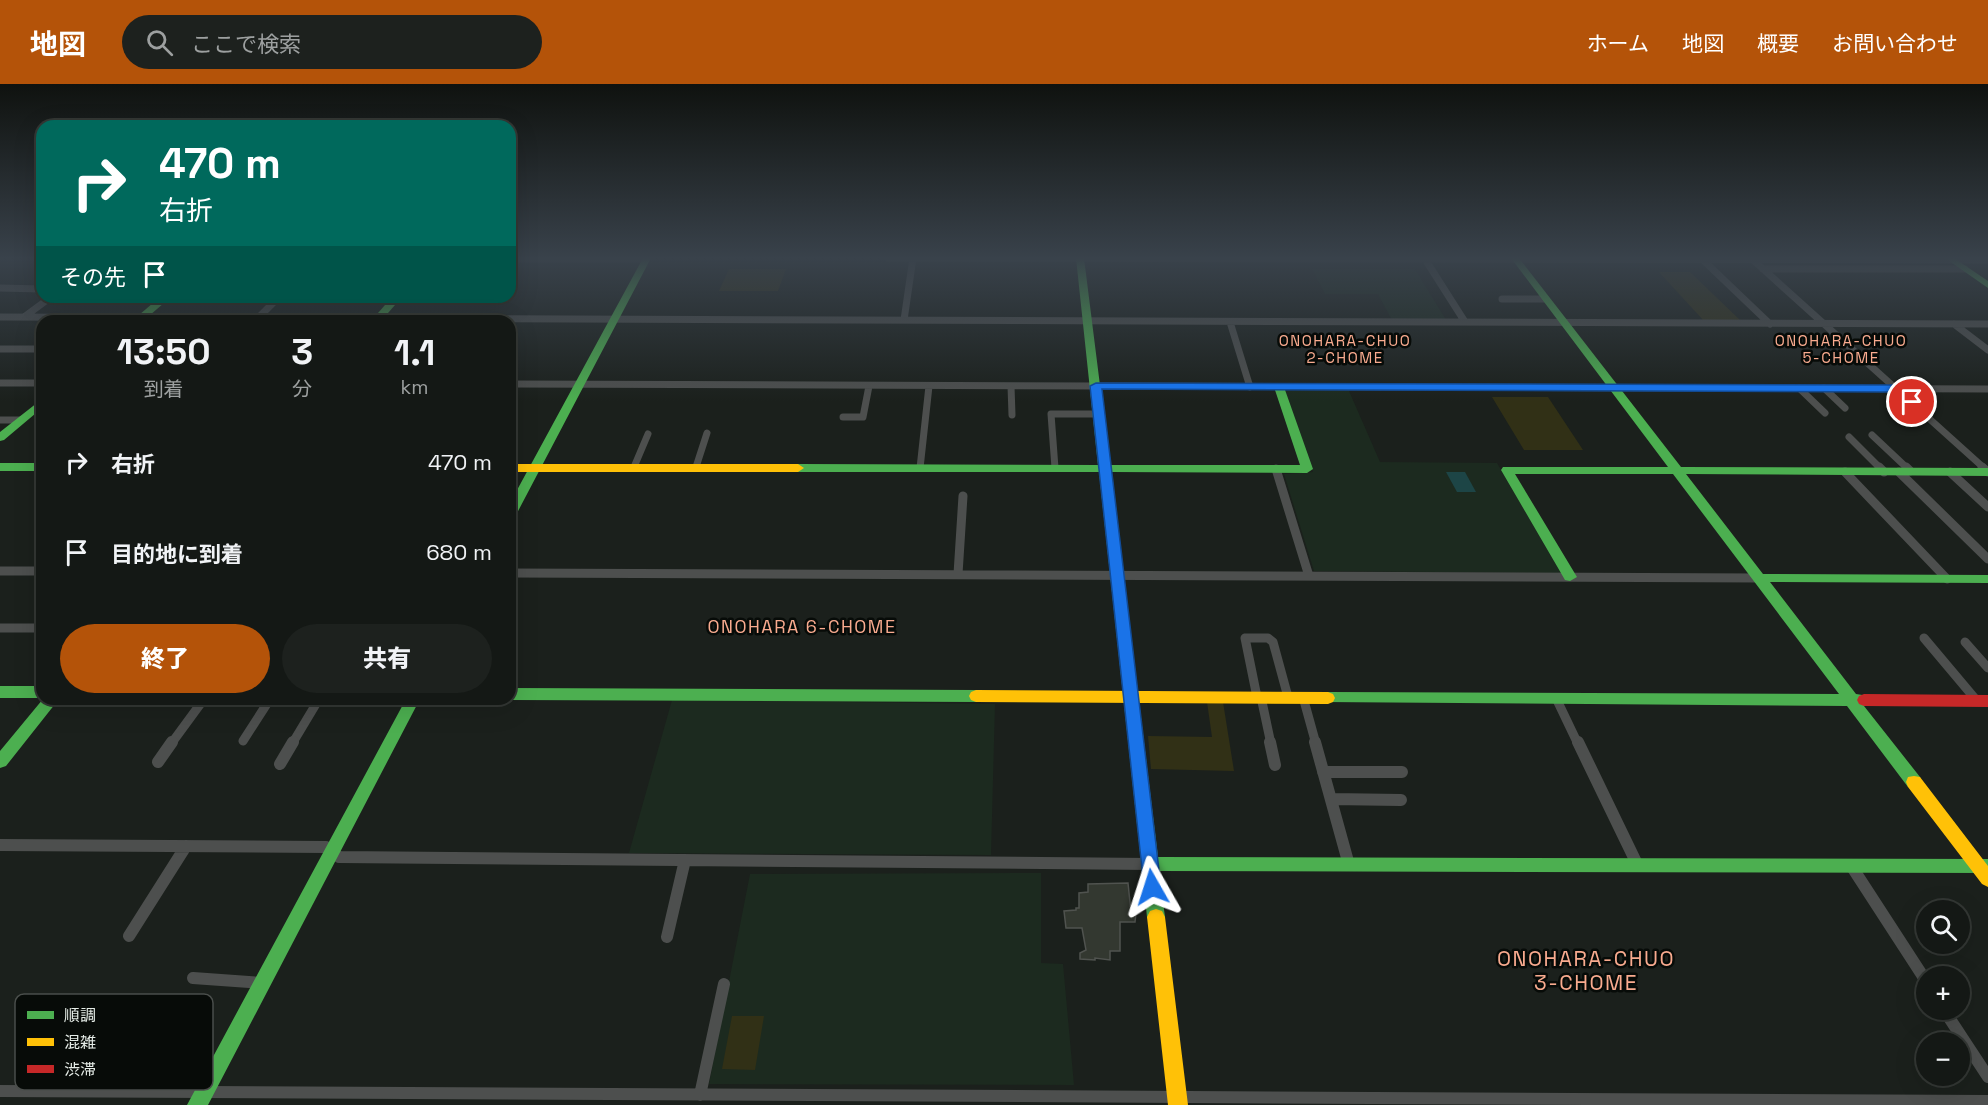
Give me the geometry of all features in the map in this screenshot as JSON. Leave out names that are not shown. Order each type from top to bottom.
[{"type":"street","points":[[24,317],[39,306]]},
{"type":"street","points":[[516,504],[622,306]]},
{"type":"street","points":[[904,320],[906,306]]},
{"type":"street","points":[[1085,306],[1177,1101]]},
{"type":"street","points":[[1455,306],[1465,322]]},
{"type":"street","points":[[1551,306],[1985,871]]},
{"type":"street","points":[[1751,306],[1770,324]]},
{"type":"street","points":[[1804,306],[1988,472]]},
{"type":"street","points":[[0,316],[36,317]]},
{"type":"street","points":[[516,320],[1987,324]]},
{"type":"street","points":[[1230,321],[1250,387]]},
{"type":"street","points":[[1954,324],[1988,350]]},
{"type":"street","points":[[0,349],[36,349]]},
{"type":"street","points":[[0,383],[36,383]]},
{"type":"street","points":[[516,384],[1988,389]]},
{"type":"street","points":[[843,417],[863,417],[869,386]]},
{"type":"street","points":[[920,469],[929,386]]},
{"type":"street","points":[[1011,386],[1012,415]]},
{"type":"street","points":[[516,468],[1307,469],[1279,387]]},
{"type":"street","points":[[1799,388],[1825,413]]},
{"type":"street","points":[[1824,388],[1845,408]]},
{"type":"street","points":[[0,438],[36,407]]},
{"type":"street","points":[[1055,469],[1051,414],[1098,414]]},
{"type":"street","points":[[0,420],[21,420]]},
{"type":"street","points":[[696,467],[707,433]]},
{"type":"street","points":[[634,467],[648,434]]},
{"type":"street","points":[[1872,435],[1904,472],[1988,559]]},
{"type":"street","points":[[1848,436],[1884,472]]},
{"type":"street","points":[[0,467],[36,467]]},
{"type":"street","points":[[1276,469],[1309,576]]},
{"type":"street","points":[[1570,577],[1507,470],[1988,472]]},
{"type":"street","points":[[1845,472],[1947,579]]},
{"type":"street","points":[[1950,472],[1988,507]]},
{"type":"street","points":[[958,574],[963,496]]},
{"type":"street","points":[[0,571],[36,571]]},
{"type":"street","points":[[516,573],[1988,579]]},
{"type":"street","points":[[0,628],[36,628]]},
{"type":"street","points":[[1275,765],[1245,638],[1268,638],[1273,642],[1288,697]]},
{"type":"street","points":[[1924,638],[1983,701]]},
{"type":"street","points":[[1965,642],[1988,668]]},
{"type":"street","points":[[0,692],[36,692]]},
{"type":"street","points":[[516,694],[1983,701]]},
{"type":"street","points":[[1303,697],[1349,865]]},
{"type":"street","points":[[1556,698],[1638,866]]},
{"type":"street","points":[[0,762],[47,705]]},
{"type":"street","points":[[158,762],[200,705]]},
{"type":"street","points":[[243,741],[266,705]]},
{"type":"street","points":[[280,764],[315,705]]},
{"type":"street","points":[[213,1075],[410,705]]},
{"type":"street","points":[[1323,772],[1402,772]]},
{"type":"street","points":[[1331,799],[1401,800]]},
{"type":"street","points":[[0,845],[326,847],[339,857],[1852,867],[1985,871]]},
{"type":"street","points":[[129,936],[186,846]]},
{"type":"street","points":[[667,937],[685,860]]},
{"type":"street","points":[[1852,867],[1916,966]]},
{"type":"street","points":[[193,978],[262,983]]},
{"type":"street","points":[[700,1095],[724,984]]},
{"type":"street","points":[[1951,1020],[1988,1077]]},
{"type":"street","points":[[0,1091],[700,1095],[1177,1101],[1988,1101]]},
{"type":"street","points":[[197,1105],[204,1092]]},
{"type":"shaded area","points":[[1384,306],[1437,306],[1446,320],[1392,320]]},
{"type":"shaded area","points":[[1690,306],[1725,306],[1741,321],[1704,321]]},
{"type":"shaded area","points":[[1285,391],[1349,391],[1380,462],[1497,463],[1561,573],[1314,571],[1284,474],[1313,472]]},
{"type":"shaded area","points":[[1492,397],[1548,397],[1583,450],[1524,450]]},
{"type":"shaded area","points":[[672,700],[995,704],[991,855],[629,853]]},
{"type":"shaded area","points":[[1207,702],[1223,702],[1234,771],[1151,769],[1148,736],[1212,737]]},
{"type":"shaded area","points":[[1041,873],[1041,963],[1063,964],[1074,1085],[709,1084],[750,874]]},
{"type":"shaded area","points":[[732,1016],[764,1016],[755,1070],[722,1069]]},
{"type":"water","points":[[1446,472],[1465,472],[1476,492],[1457,492]]},
{"type":"building","points":[[1128,883],[1131,912],[1136,913],[1135,922],[1120,922],[1120,951],[1110,951],[1110,960],[1080,959],[1080,953],[1086,950],[1082,928],[1066,928],[1064,911],[1079,908],[1079,893],[1088,892],[1088,884]]},
{"type":"traffic: fast","points":[[144,315],[156,306]]},
{"type":"traffic: fast","points":[[381,315],[389,306]]},
{"type":"traffic: fast","points":[[516,504],[622,306]]},
{"type":"traffic: fast","points":[[1085,306],[1156,917]]},
{"type":"traffic: fast","points":[[1551,306],[1914,782]]},
{"type":"traffic: fast","points":[[798,468],[1307,469],[1279,387]]},
{"type":"traffic: fast","points":[[0,438],[36,407]]},
{"type":"traffic: fast","points":[[0,467],[36,467]]},
{"type":"traffic: fast","points":[[1570,577],[1507,470],[1988,472]]},
{"type":"traffic: fast","points":[[1760,578],[1988,579]]},
{"type":"traffic: fast","points":[[0,692],[36,692]]},
{"type":"traffic: fast","points":[[516,694],[976,696]]},
{"type":"traffic: fast","points":[[1328,698],[1864,700]]},
{"type":"traffic: fast","points":[[0,762],[47,705]]},
{"type":"traffic: fast","points":[[213,1075],[410,705]]},
{"type":"traffic: fast","points":[[1150,864],[1988,866]]},
{"type":"traffic: fast","points":[[197,1105],[205,1090]]},
{"type":"traffic: slow","points":[[516,468],[798,468]]},
{"type":"traffic: slow","points":[[976,696],[1328,698]]},
{"type":"traffic: slow","points":[[1914,782],[1988,879]]},
{"type":"traffic: slow","points":[[1156,917],[1178,1105]]},
{"type":"traffic: jam","points":[[1864,700],[1988,701]]},
{"type":"district","name":"ONOHARA-CHUO 2-CHOME","points":[[1345,350]]},
{"type":"district","name":"ONOHARA-CHUO 5-CHOME","points":[[1841,350]]},
{"type":"district","name":"ONOHARA 6-CHOME","points":[[802,627]]},
{"type":"district","name":"ONOHARA-CHUO 3-CHOME","points":[[1586,971]]},
{"type":"route","points":[[1152,887],[1096,386],[1896,388],[1912,402]]}]
